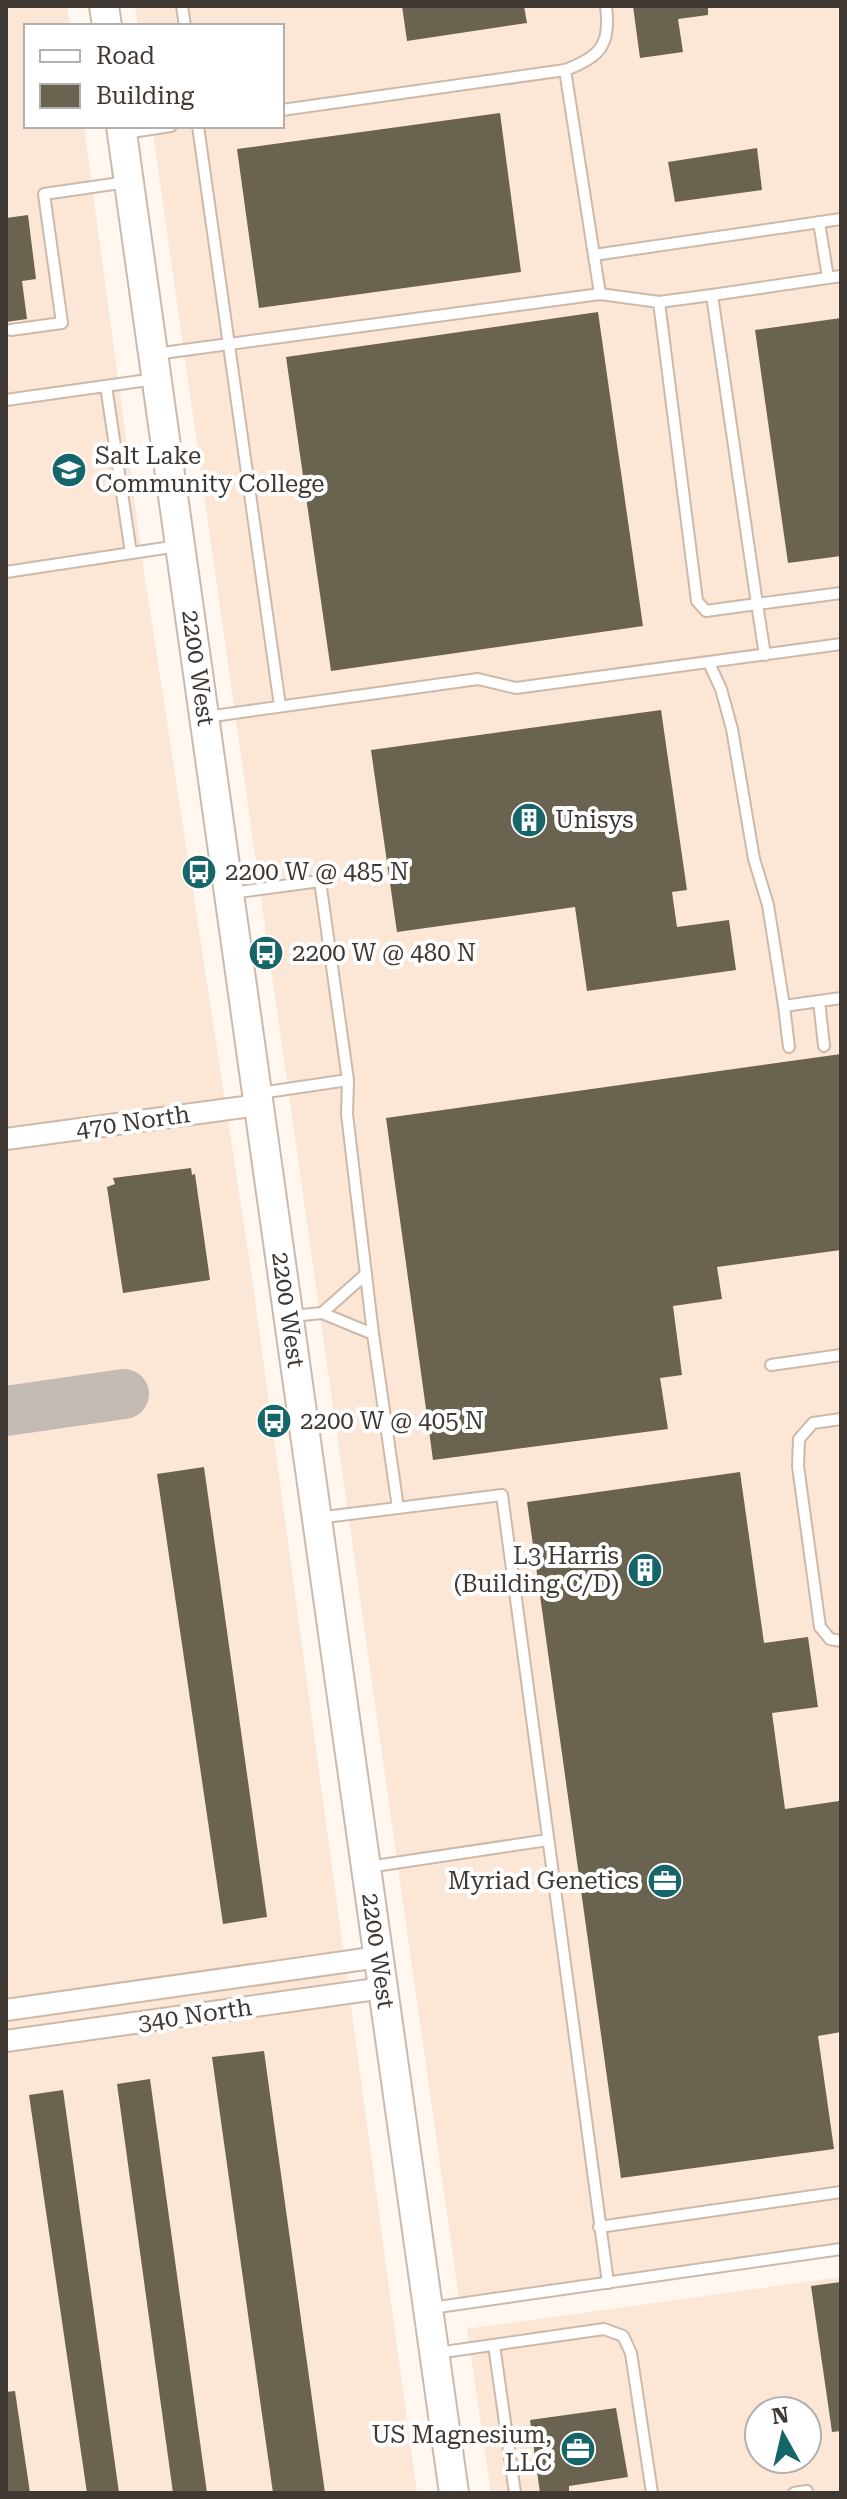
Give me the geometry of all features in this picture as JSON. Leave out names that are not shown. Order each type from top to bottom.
[{"type":"street","name":"2200 West","points":[[122,130],[454,2493]]},
{"type":"street","name":"470 North","points":[[6,1139],[258,1099]]},
{"type":"street","name":"340 North","points":[[6,2010],[379,1957]]},
{"type":"street","name":"340 North","points":[[6,2041],[383,1988]]},
{"type":"lane","points":[[284,110],[565,70],[583,64],[597,53],[608,37],[606,6]]},
{"type":"lane","points":[[565,70],[600,294]]},
{"type":"lane","points":[[122,130],[146,128]]},
{"type":"lane","points":[[198,128],[280,706]]},
{"type":"lane","points":[[11,330],[62,323],[44,194],[129,182]]},
{"type":"lane","points":[[594,255],[841,219]]},
{"type":"lane","points":[[819,222],[828,278]]},
{"type":"lane","points":[[6,400],[106,386],[155,366],[229,344],[600,294],[659,302],[841,276]]},
{"type":"lane","points":[[712,295],[765,655]]},
{"type":"lane","points":[[659,302],[697,601],[706,611],[841,593]]},
{"type":"lane","points":[[106,386],[131,553]]},
{"type":"lane","points":[[6,572],[181,546]]},
{"type":"lane","points":[[205,717],[478,679],[516,688],[841,644]]},
{"type":"lane","points":[[709,663],[721,689],[732,729],[754,859],[768,905],[789,1047]]},
{"type":"lane","points":[[229,894],[320,881],[348,1080],[347,1114],[373,1334],[398,1508]]},
{"type":"lane","points":[[784,1006],[841,998]]},
{"type":"lane","points":[[819,1001],[824,1046]]},
{"type":"lane","points":[[258,1099],[348,1080]]},
{"type":"lane","points":[[322,1313],[366,1274]]},
{"type":"lane","points":[[289,1316],[322,1313],[373,1334]]},
{"type":"lane","points":[[771,1365],[841,1355]]},
{"type":"lane","points":[[841,1419],[813,1423],[799,1439],[798,1466],[820,1627],[830,1639],[841,1641]]},
{"type":"lane","points":[[317,1518],[502,1495],[608,2283]]},
{"type":"lane","points":[[367,1867],[548,1840]]},
{"type":"lane","points":[[599,2227],[841,2192]]},
{"type":"lane","points":[[429,2308],[841,2249]]},
{"type":"lane","points":[[435,2353],[604,2329],[623,2336],[631,2353],[652,2493]]},
{"type":"lane","points":[[494,2345],[515,2493]]},
{"type":"lane","points":[[794,2493],[807,2491]]},
{"type":"shaded area","points":[[6,6],[67,6],[70,24],[24,24],[24,128],[84,128],[144,571],[252,1277],[417,2493],[6,2493]]},
{"type":"shaded area","points":[[135,6],[841,6],[841,2247],[459,2299],[152,128],[284,128],[284,24],[138,24]]},
{"type":"shaded area","points":[[841,2277],[841,2493],[491,2493],[467,2329]]},
{"type":"building","points":[[402,6],[524,6],[527,23],[407,41]]},
{"type":"building","points":[[633,6],[708,6],[708,15],[678,19],[683,52],[640,58]]},
{"type":"building","points":[[500,113],[521,272],[259,308],[237,149]]},
{"type":"building","points":[[757,148],[762,190],[675,202],[668,162]]},
{"type":"building","points":[[28,215],[36,279],[22,281],[27,319],[6,322],[6,218]]},
{"type":"building","points":[[598,312],[643,626],[331,671],[286,357]]},
{"type":"building","points":[[841,318],[841,556],[788,563],[755,330]]},
{"type":"building","name":"Unisys","points":[[661,710],[687,890],[672,892],[677,927],[729,920],[736,970],[587,991],[575,907],[397,932],[371,750]]},
{"type":"building","points":[[841,1054],[841,1250],[717,1267],[722,1299],[673,1306],[682,1375],[660,1378],[668,1429],[433,1460],[386,1118]]},
{"type":"building","points":[[191,1168],[192,1175],[195,1174],[210,1280],[123,1293],[107,1187],[115,1184],[113,1178]]},
{"type":"building","points":[[204,1467],[267,1917],[223,1924],[157,1474]]},
{"type":"building","points":[[740,1472],[764,1643],[808,1637],[818,1707],[772,1713],[785,1809],[839,1801],[841,2032],[818,2036],[834,2149],[621,2178],[527,1502]]},
{"type":"building","points":[[264,2051],[325,2493],[273,2493],[212,2057]]},
{"type":"building","points":[[150,2079],[207,2493],[173,2493],[117,2084]]},
{"type":"building","points":[[63,2090],[119,2493],[87,2493],[29,2095]]},
{"type":"building","points":[[841,2282],[841,2431],[832,2432],[811,2286]]},
{"type":"building","points":[[15,2391],[30,2493],[6,2493],[6,2392]]},
{"type":"building","name":"US Magnesium, LLC","points":[[616,2408],[628,2477],[569,2486],[569,2493],[540,2493],[530,2420]]},
{"type":"taxiway","points":[[6,1411],[124,1394]]},
{"type":"place","name":"Salt Lake Community College","points":[[69,470]]},
{"type":"place","name":"Unisys","points":[[529,820]]},
{"type":"place","name":"2200 W @ 485 N","points":[[199,872]]},
{"type":"place","name":"2200 W @ 480 N","points":[[266,953]]},
{"type":"place","name":"2200 W @ 405 N","points":[[274,1421]]},
{"type":"place","name":"L3 Harris (Building C/D)","points":[[645,1570]]},
{"type":"place","name":"Myriad Genetics","points":[[665,1881]]},
{"type":"place","name":"US Magnesium, LLC","points":[[578,2449]]}]
